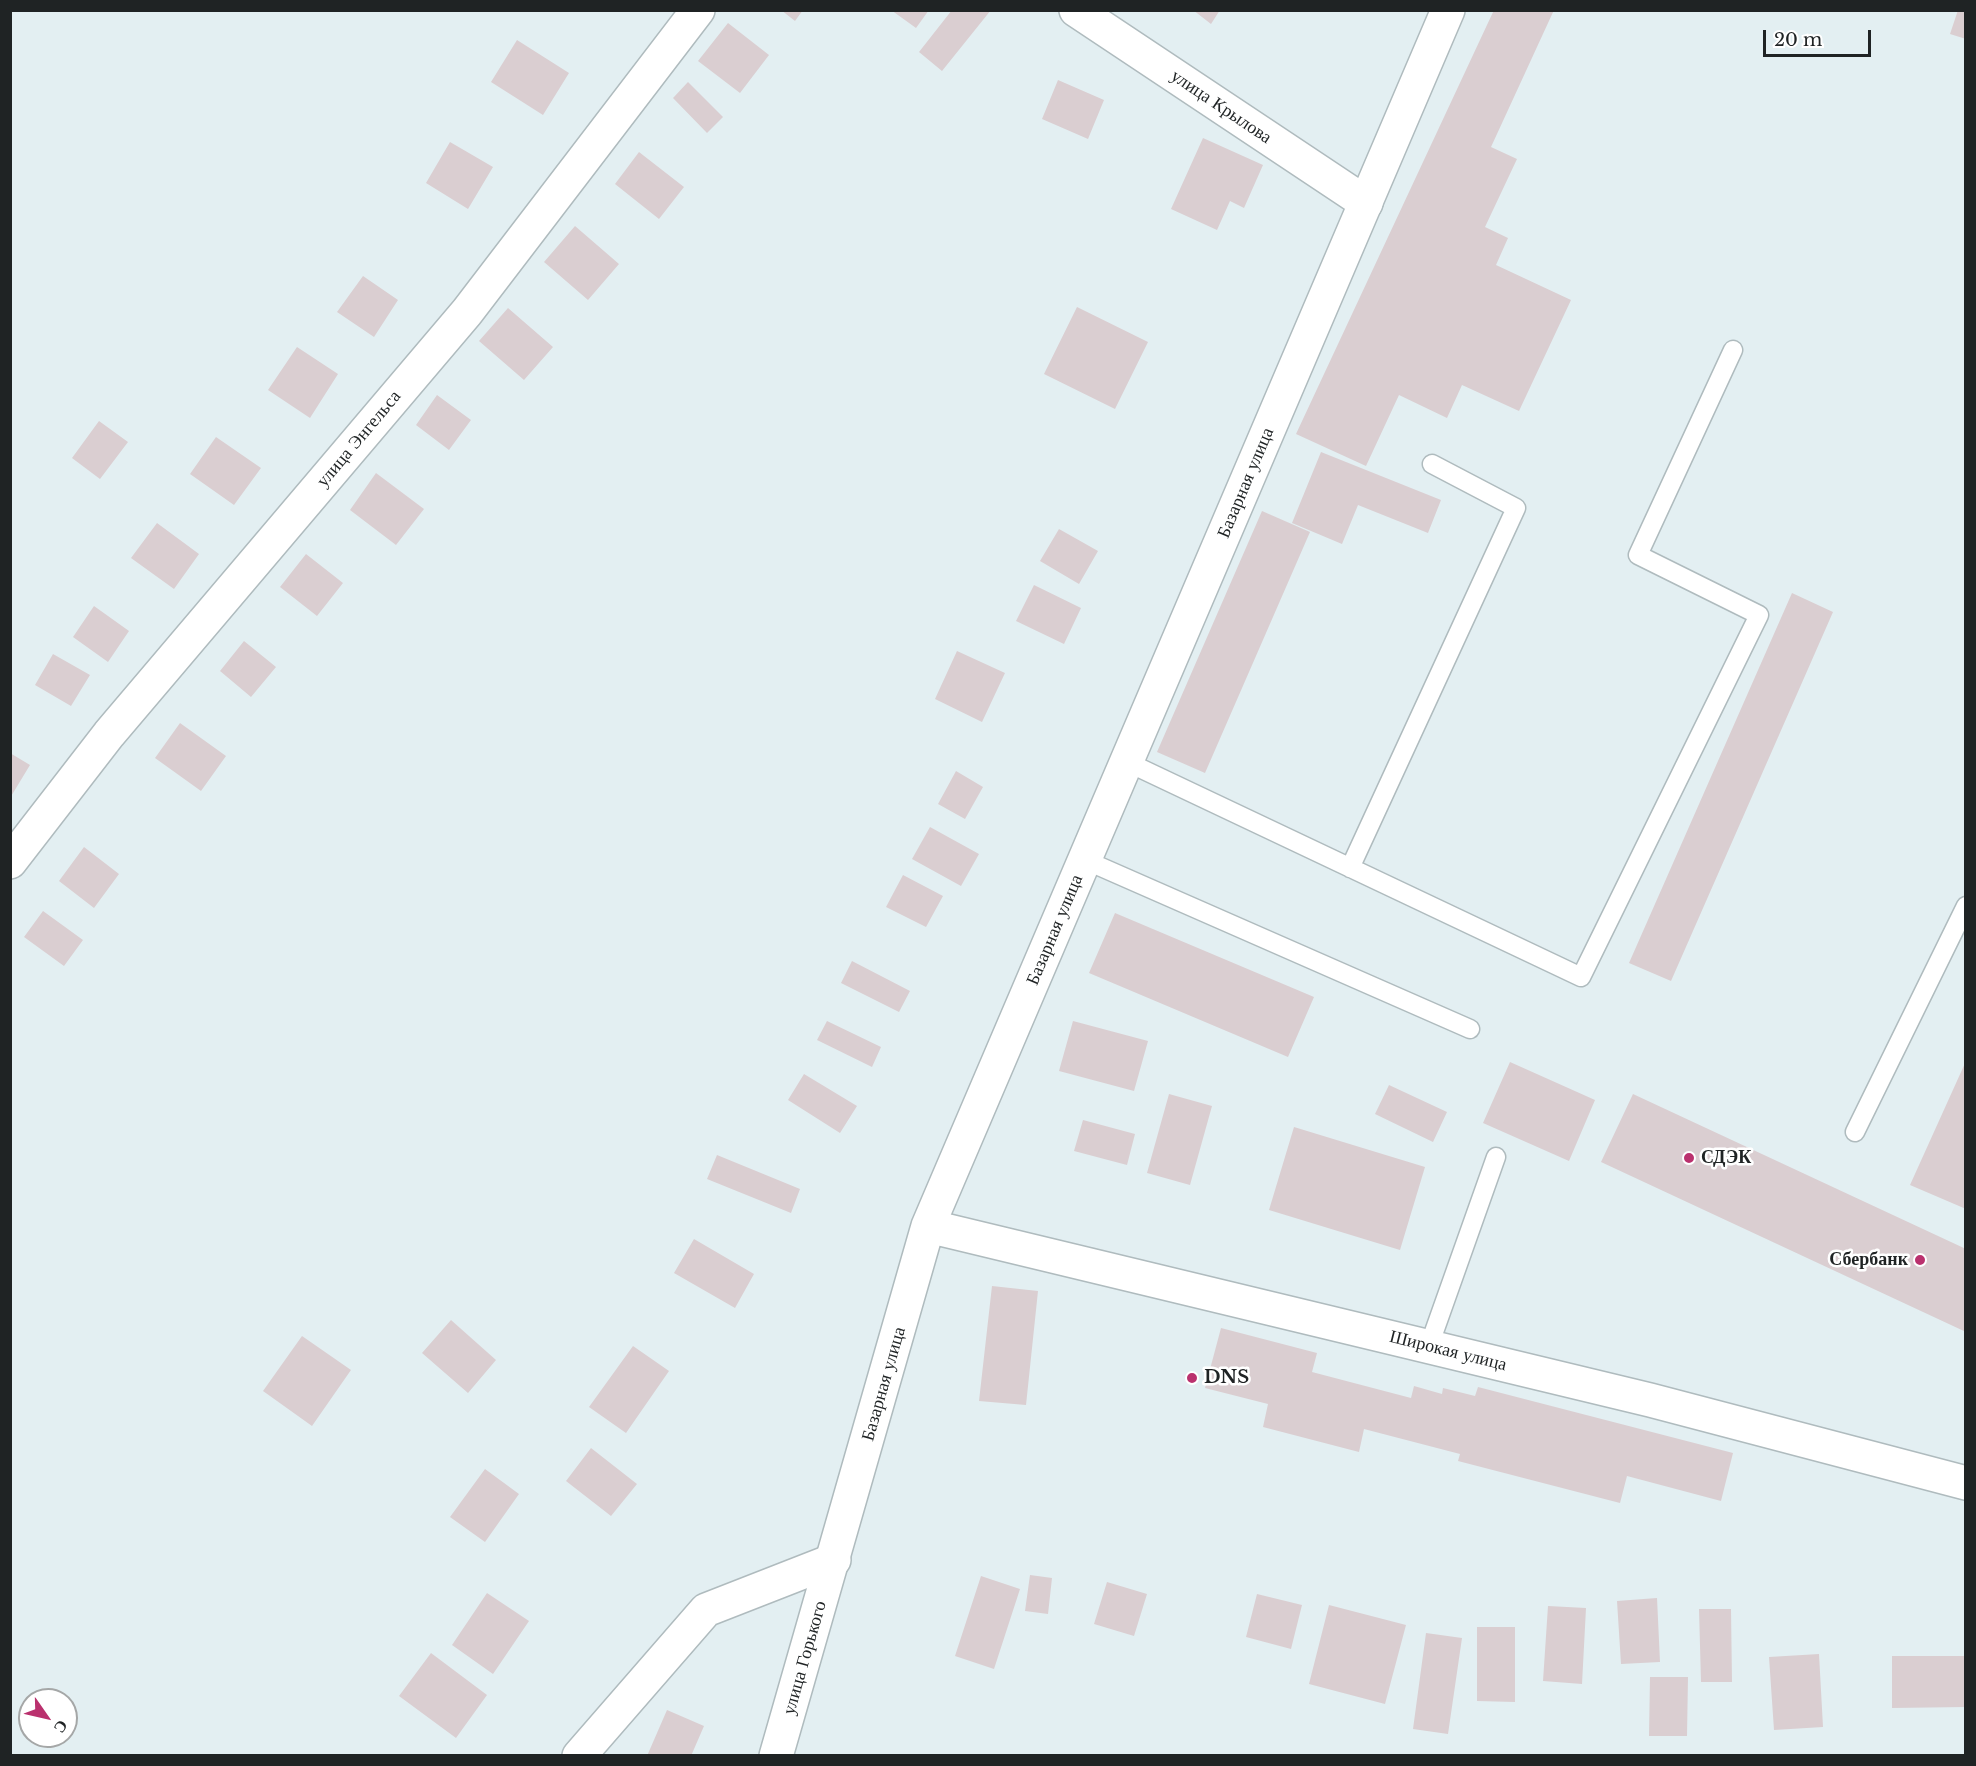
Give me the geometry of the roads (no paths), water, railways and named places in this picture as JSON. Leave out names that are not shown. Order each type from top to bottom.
[{"type":"street","name":"улица Энгельса","points":[[10,862],[109,735],[467,312],[698,10]]},
{"type":"street","name":"улица Крылова","points":[[1076,10],[1366,203]]},
{"type":"street","name":"Базарная улица","points":[[834,1560],[928,1226],[1448,10]]},
{"type":"street","name":"Широкая улица","points":[[928,1226],[1650,1400],[1965,1483]]},
{"type":"street","points":[[579,1755],[706,1610],[834,1560]]},
{"type":"street","name":"улица Горького","points":[[776,1755],[834,1560]]},
{"type":"lane","points":[[1126,762],[1581,977],[1759,615],[1638,555],[1733,350]]},
{"type":"lane","points":[[1350,868],[1516,508],[1431,464]]},
{"type":"lane","points":[[1085,860],[1470,1029]]},
{"type":"lane","points":[[1855,1132],[1965,906]]},
{"type":"lane","points":[[1429,1346],[1496,1157]]},
{"type":"place","name":"СДЭК","points":[[1689,1158]]},
{"type":"place","name":"Сбербанк","points":[[1920,1260]]},
{"type":"place","name":"DNS","points":[[1192,1378]]}]
